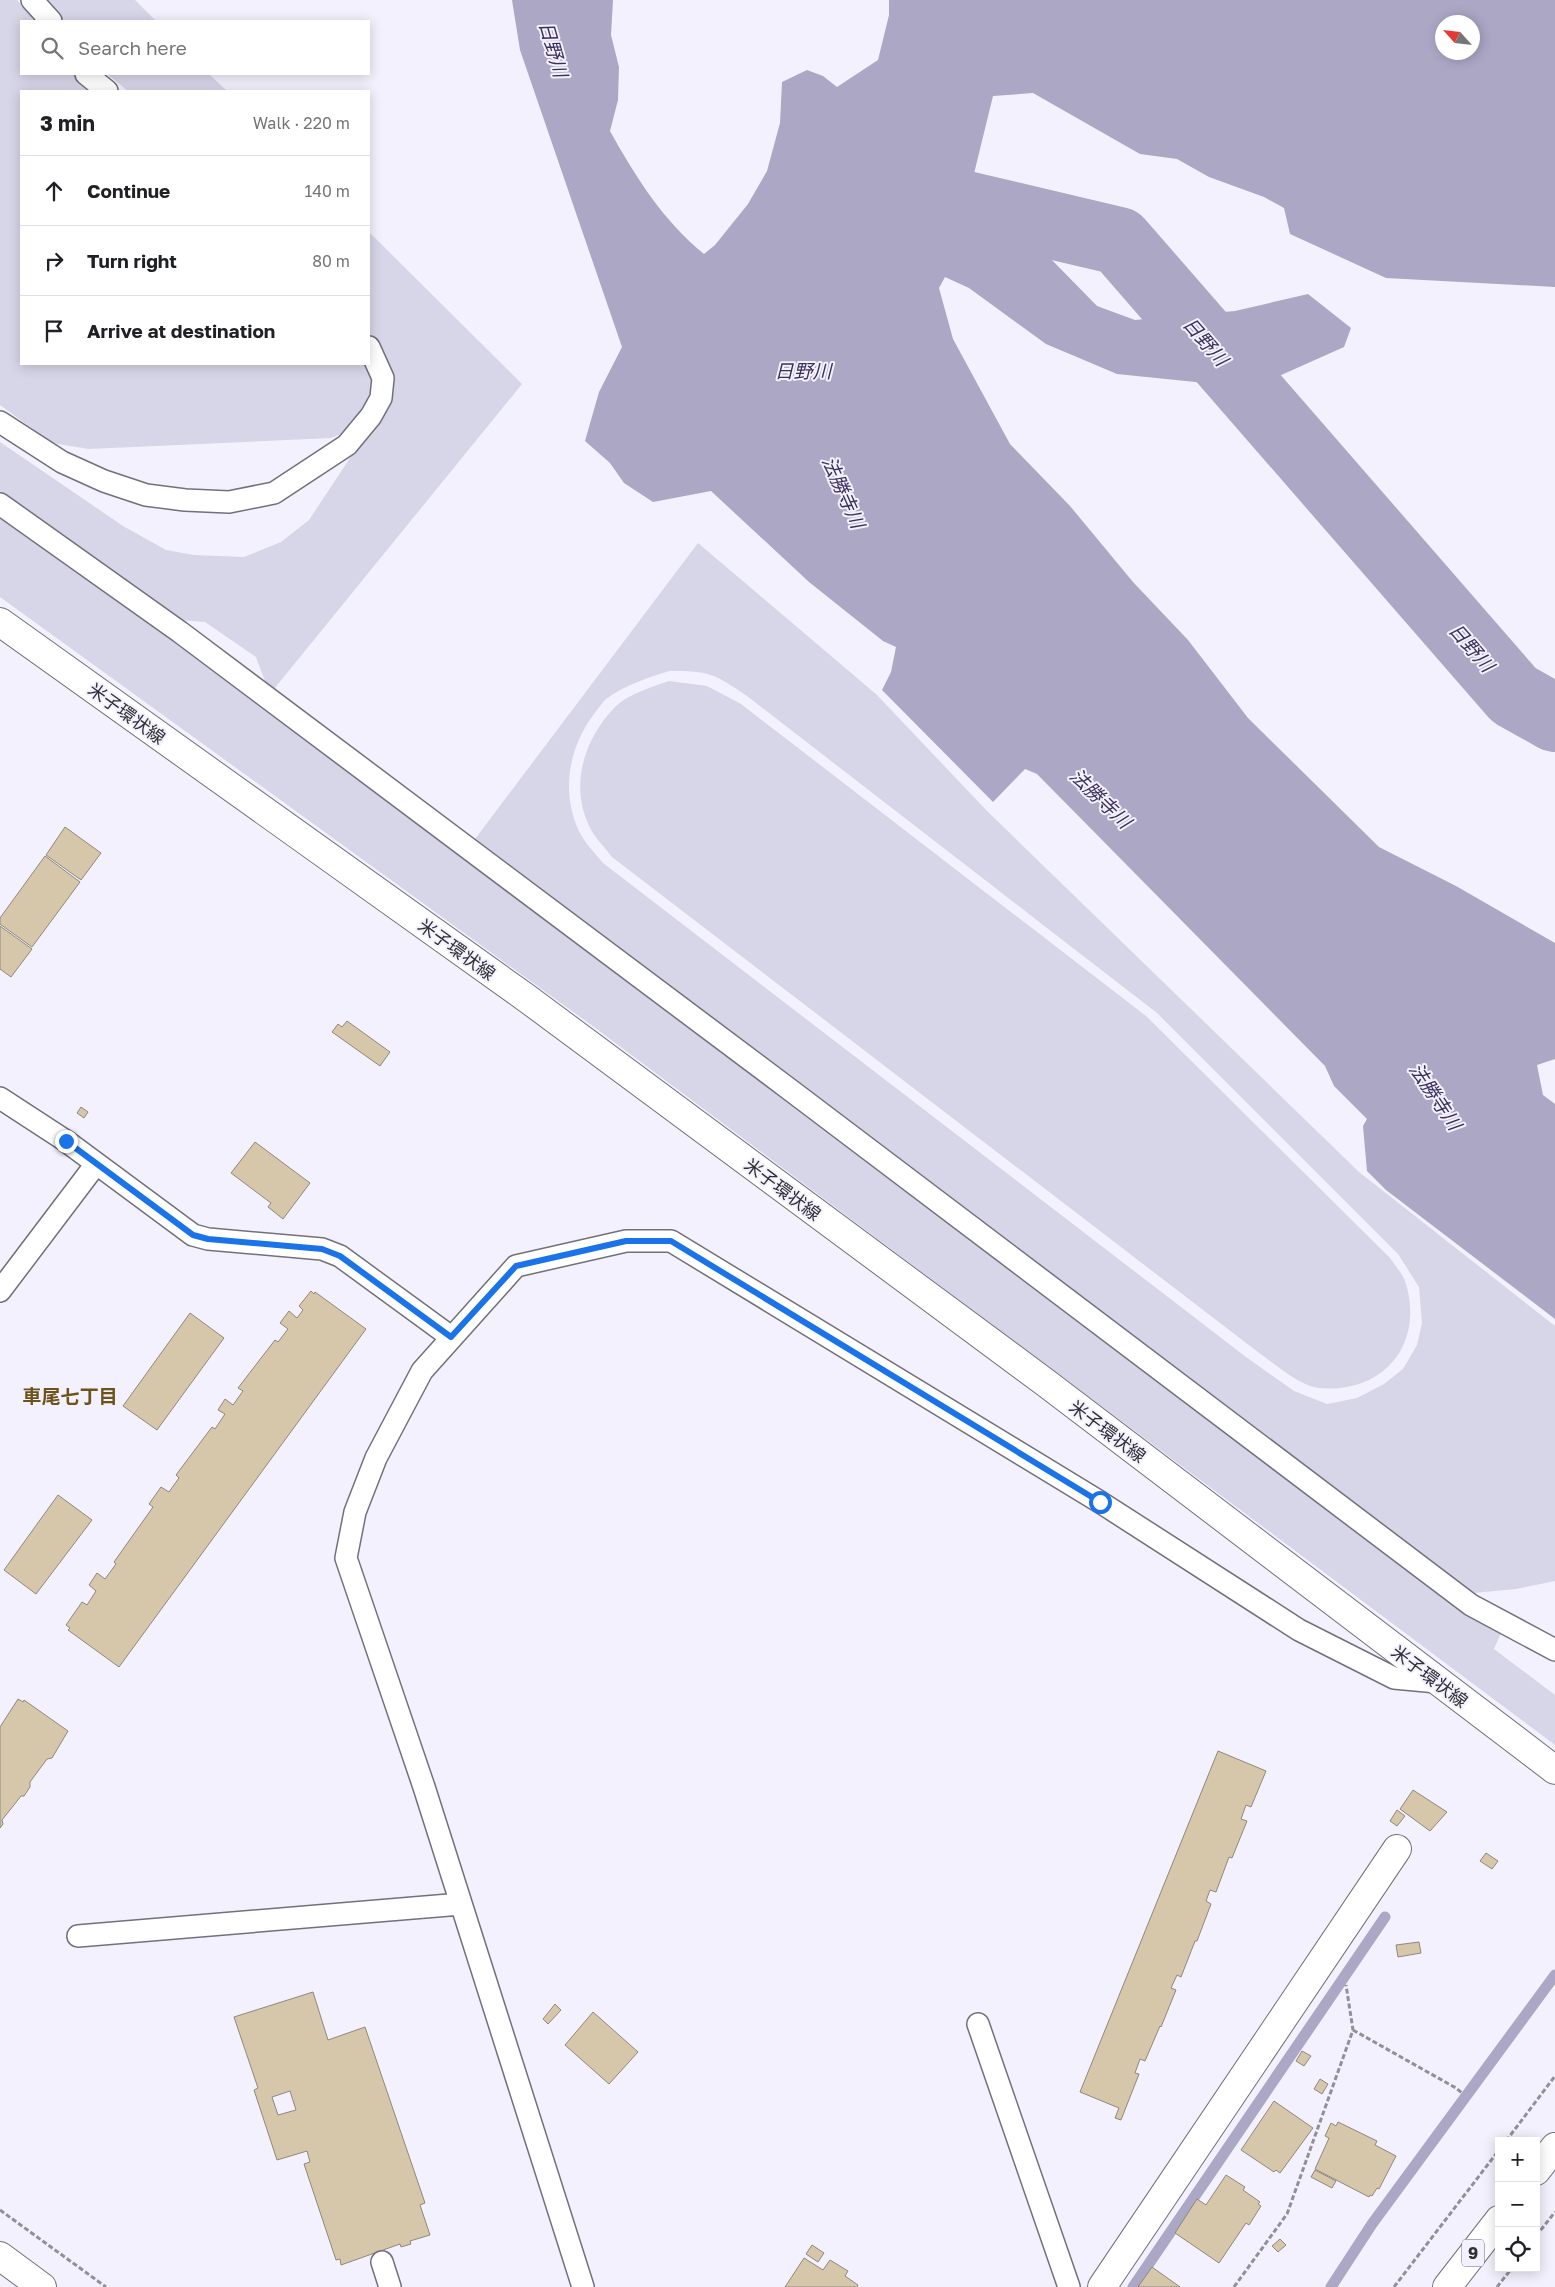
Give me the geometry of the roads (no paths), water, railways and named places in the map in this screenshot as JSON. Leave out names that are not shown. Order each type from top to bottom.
[{"type":"main road","name":"米子環状線","points":[[0,622],[533,1003],[1046,1384],[1555,1770]]},
{"type":"main road","points":[[1102,2287],[1397,1849]]},
{"type":"main road","points":[[1540,2166],[1555,2147]]},
{"type":"main road","name":"9","points":[[1447,2287],[1495,2225]]},
{"type":"main road","points":[[0,2256],[42,2287]]},
{"type":"lane","points":[[32,0],[49,20]]},
{"type":"lane","points":[[87,75],[106,90]]},
{"type":"lane","points":[[0,422],[62,462],[104,481],[146,495],[185,500],[230,502],[274,493],[347,445],[370,416],[381,398],[383,378],[370,349]]},
{"type":"lane","points":[[0,504],[180,632],[801,1098],[1471,1605],[1555,1650]]},
{"type":"lane","points":[[0,1098],[66,1141],[193,1235],[208,1239],[322,1249],[340,1256],[451,1337]]},
{"type":"lane","points":[[0,1291],[96,1164]]},
{"type":"lane","points":[[583,2287],[461,1904],[346,1558],[355,1512],[376,1458],[422,1371],[516,1266],[626,1241],[671,1241],[1100,1502],[1299,1630],[1394,1678],[1437,1682]]},
{"type":"lane","points":[[78,1936],[461,1904]]},
{"type":"lane","points":[[978,2024],[1069,2287]]},
{"type":"lane","points":[[382,2262],[390,2287]]},
{"type":"water","name":"日野川","points":[[512,0],[613,0],[611,35],[619,67],[618,100],[610,131],[640,181],[663,213],[704,254],[715,245],[748,204],[767,171],[780,123],[782,82],[807,70],[823,76],[837,87],[878,60],[889,15],[889,0],[1555,0],[1555,287],[1386,278],[1290,234],[1284,208],[1264,197],[1209,177],[1177,159],[1140,154],[1033,93],[993,96],[970,190],[999,225],[1048,256],[1097,306],[1135,320],[1235,311],[1308,294],[1351,328],[1344,347],[1279,376],[1215,384],[1117,374],[1046,344],[969,288],[945,277],[939,288],[953,339],[1010,444],[1070,506],[1133,582],[1188,640],[1248,718],[1379,847],[1456,886],[1555,943],[1555,1059],[1537,1065],[1543,1095],[1555,1104],[1555,1319],[1386,1190],[1367,1171],[1363,1126],[1367,1119],[1334,1086],[1325,1066],[1037,774],[1025,769],[993,802],[882,690],[891,672],[896,647],[883,641],[809,582],[711,491],[653,502],[624,483],[610,463],[585,441],[599,392],[622,347],[520,50]]},
{"type":"waterway","name":"日野川","points":[[894,188],[1119,241],[1514,695],[1555,718]]},
{"type":"waterway","points":[[1133,2287],[1385,1917]]},
{"type":"waterway","points":[[1331,2287],[1372,2224],[1555,1975]]},
{"type":"district","name":"車尾七丁目","points":[[70,1395]]},
{"type":"water label","name":"法勝寺川","points":[[844,492]]},
{"type":"water label","name":"法勝寺川","points":[[1101,798]]},
{"type":"water label","name":"法勝寺川","points":[[1436,1096]]}]
